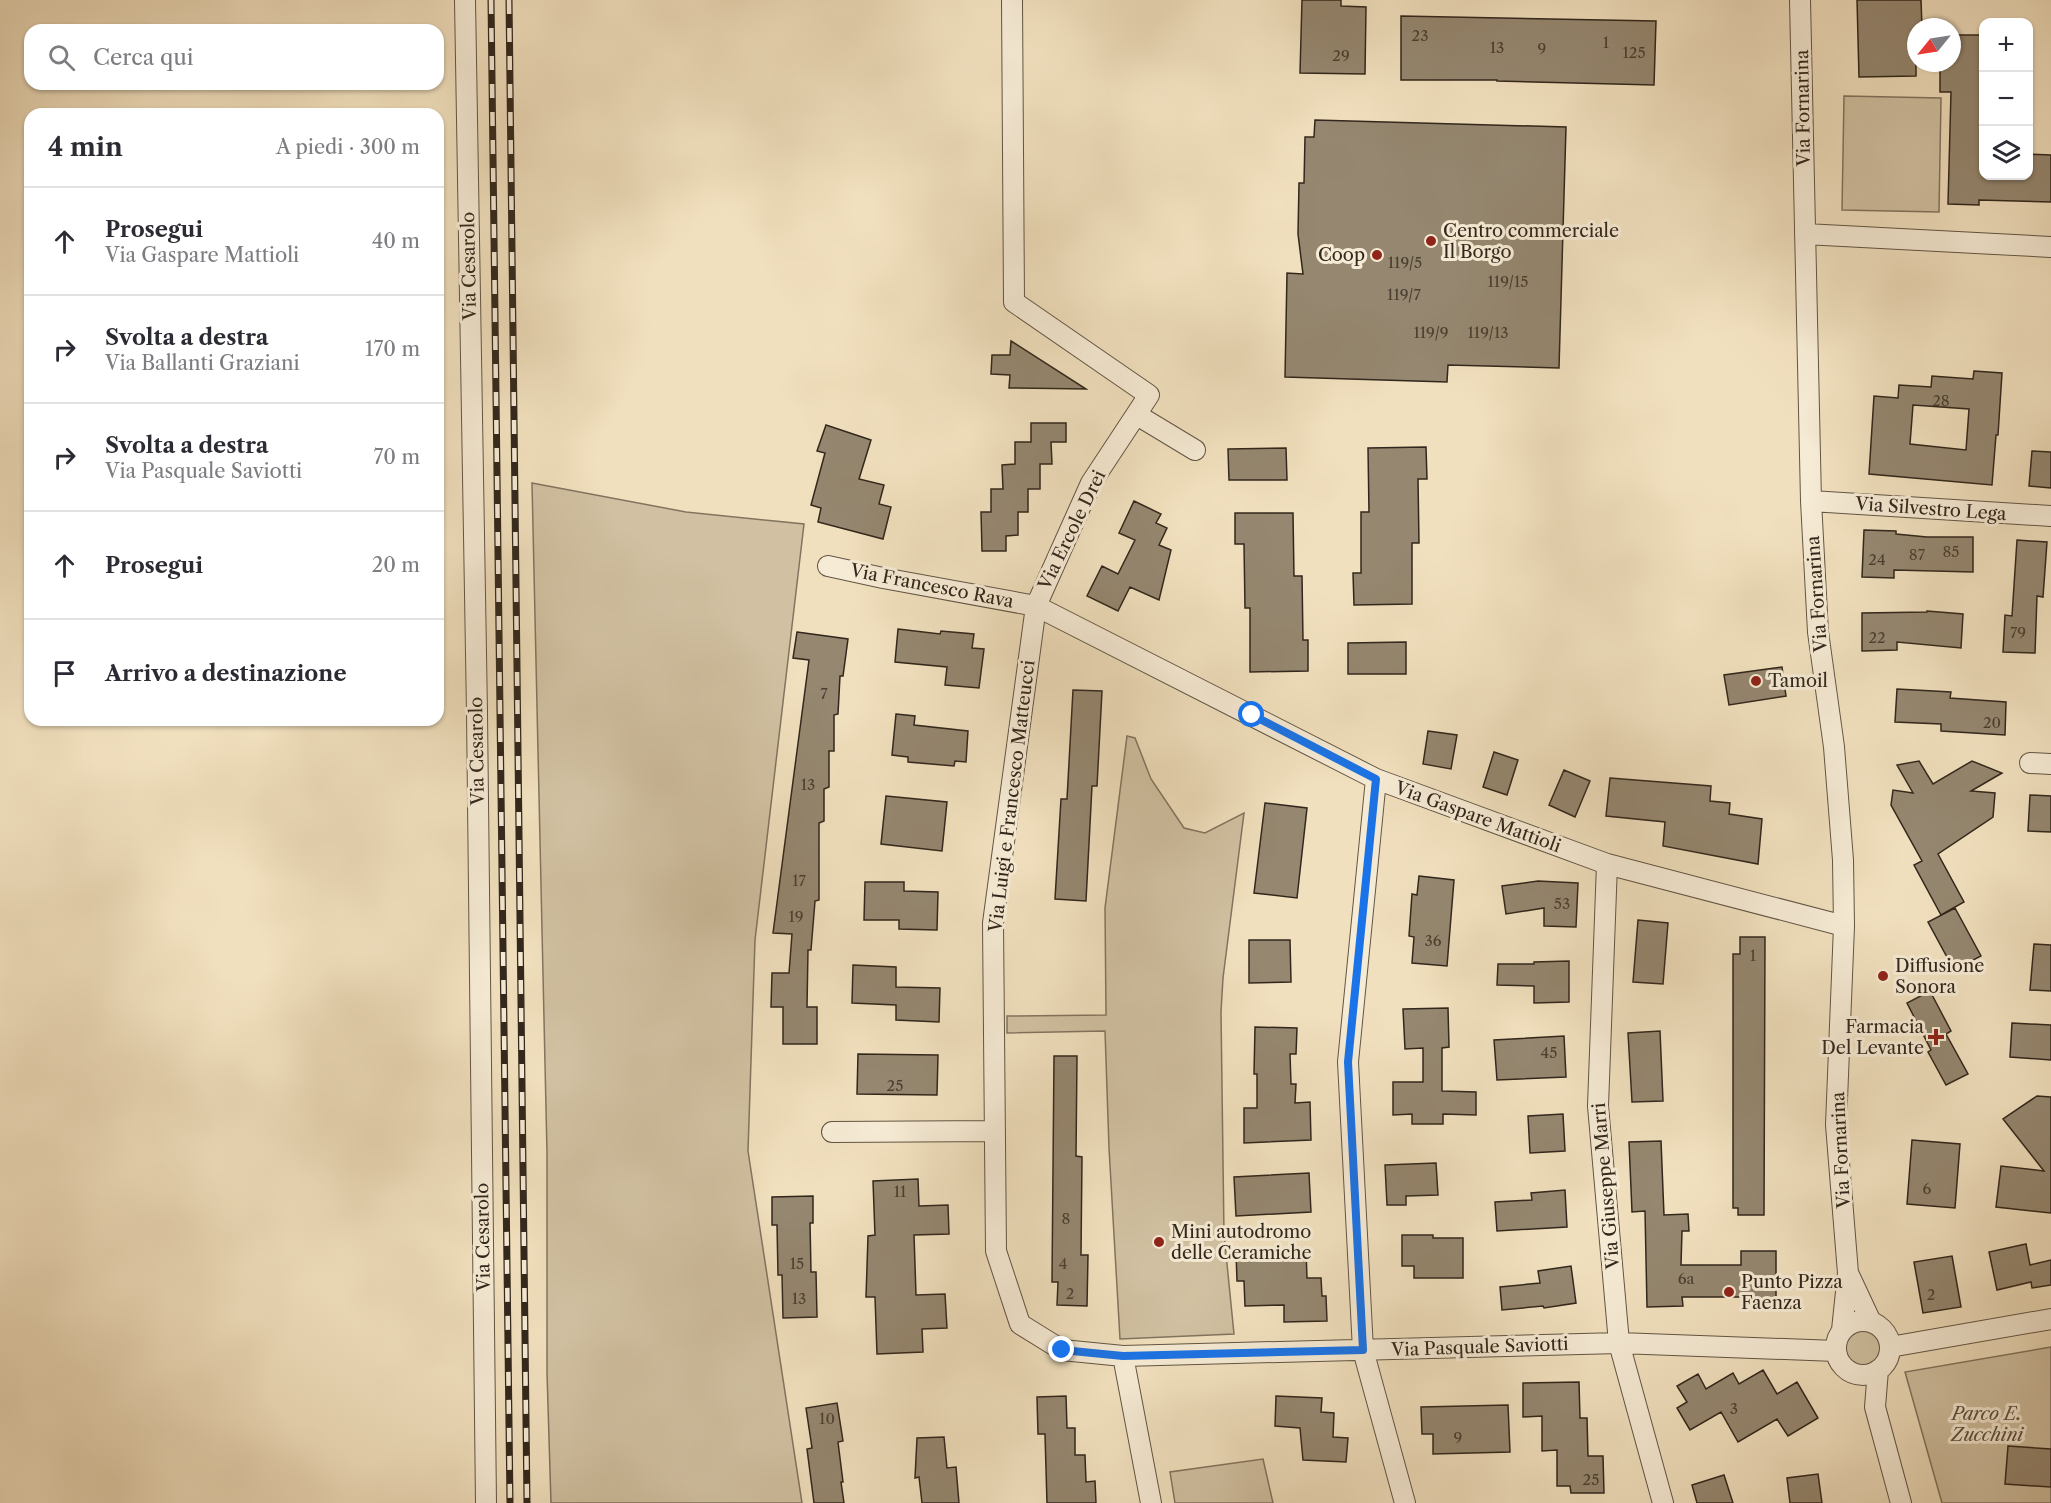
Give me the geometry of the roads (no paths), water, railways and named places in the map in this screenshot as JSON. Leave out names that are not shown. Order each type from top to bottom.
[{"type":"street","name":"Via Cesarolo","points":[[465,0],[477,689],[486,1503]]},
{"type":"street","name":"Via Ercole Drei","points":[[1012,0],[1014,302],[1149,395],[1091,483],[1036,606]]},
{"type":"street","name":"Via Fornarina","points":[[1800,0],[1811,501],[1818,632],[1836,769],[1844,926],[1836,1125],[1848,1273],[1842,1330],[1836,1344],[1836,1351]]},
{"type":"street","points":[[1805,234],[2051,248]]},
{"type":"street","points":[[1137,415],[1195,450]]},
{"type":"street","name":"Via Silvestro Lega","points":[[1811,501],[2051,516]]},
{"type":"street","name":"Via Francesco Rava","points":[[828,566],[1036,606]]},
{"type":"street","name":"Via Gaspare Mattioli","points":[[1036,606],[1376,779],[1607,864],[1844,926]]},
{"type":"street","name":"Via Luigi e Francesco Matteucci","points":[[1036,606],[993,923],[996,1251],[1020,1324],[1062,1350],[1123,1356]]},
{"type":"street","points":[[2030,762],[2051,764]]},
{"type":"street","points":[[1376,779],[1348,1062],[1363,1350],[1405,1503]]},
{"type":"street","name":"Via Giuseppe Marri","points":[[1607,864],[1598,1106],[1619,1343],[1663,1503]]},
{"type":"street","points":[[832,1132],[995,1131]]},
{"type":"street","points":[[1848,1273],[1870,1322]]},
{"type":"street","points":[[1890,1347],[2051,1319]]},
{"type":"street","points":[[1836,1351],[1843,1366],[1857,1374],[1864,1375],[1878,1370],[1887,1360],[1890,1347],[1884,1331],[1870,1322],[1855,1322],[1842,1330]]},
{"type":"street","name":"Via Pasquale Saviotti","points":[[1123,1356],[1619,1343],[1836,1351]]},
{"type":"street","points":[[1123,1356],[1151,1503]]},
{"type":"street","points":[[1875,1407],[1878,1370]]},
{"type":"street","points":[[1857,1374],[1875,1407],[1901,1503]]},
{"type":"railway","points":[[491,0],[510,1503]]},
{"type":"railway","points":[[509,0],[527,1503]]},
{"type":"place","name":"Centro commerciale Il Borgo","points":[[1431,241]]},
{"type":"place","name":"Coop","points":[[1377,255]]},
{"type":"place","name":"Tamoil","points":[[1756,681]]},
{"type":"place","name":"Diffusione Sonora","points":[[1883,976]]},
{"type":"place","name":"Farmacia Del Levante","points":[[1936,1037]]},
{"type":"place","name":"Mini autodromo delle Ceramiche","points":[[1159,1242]]},
{"type":"place","name":"Punto Pizza Faenza","points":[[1729,1292]]},
{"type":"park label","name":"Parco E. Zucchini","points":[[1987,1424]]}]
